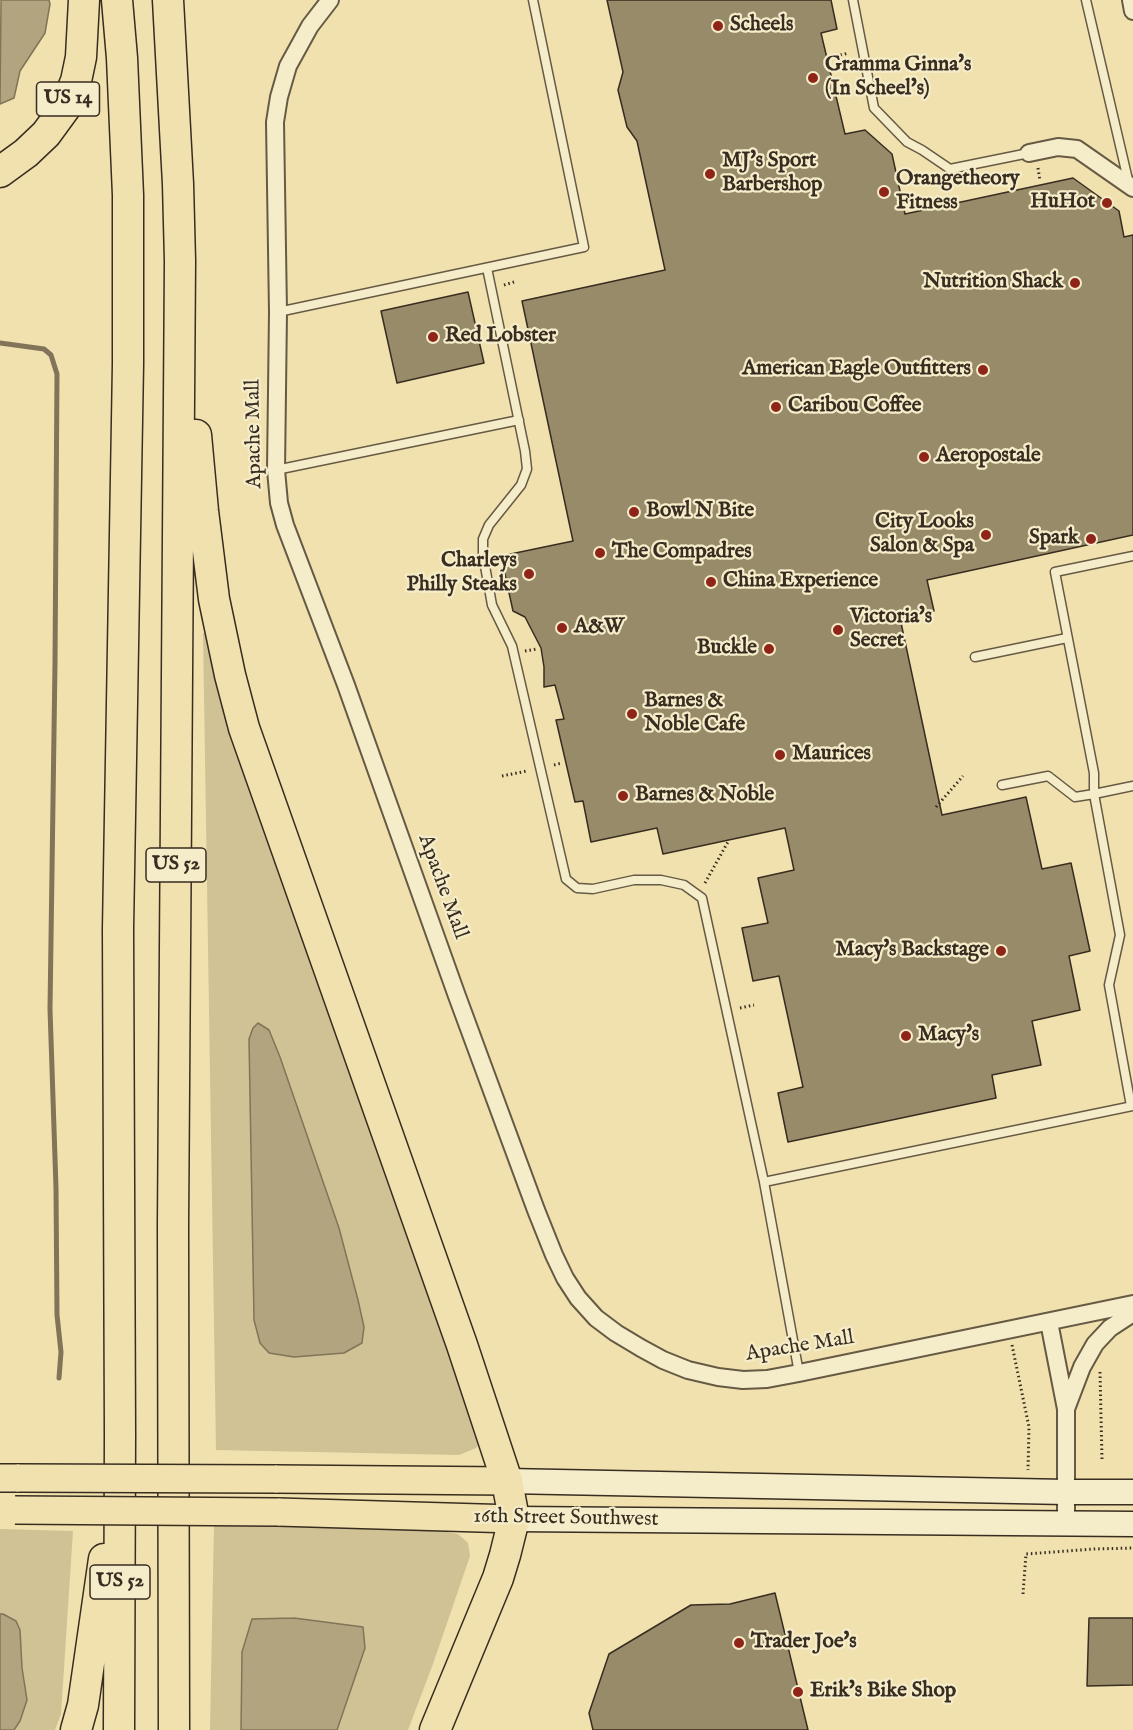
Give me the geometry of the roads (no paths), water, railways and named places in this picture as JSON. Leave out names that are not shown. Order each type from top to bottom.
[{"type":"highway","name":"US 14","points":[[0,172],[26,153],[46,134],[64,108],[76,81],[81,57],[84,0]]},
{"type":"highway","name":"US 52","points":[[117,0],[128,195],[128,399],[118,929],[119,1730]]},
{"type":"highway","name":"US 52","points":[[168,0],[180,261],[173,1224],[174,1730]]},
{"type":"highway","points":[[180,261],[203,511],[214,599],[244,728],[462,1345],[507,1481],[514,1519],[498,1578],[435,1730]]},
{"type":"highway","points":[[76,1730],[83,1705],[96,1619],[120,1434]]},
{"type":"main road","name":"16th Street Southwest","points":[[9,1478],[507,1481],[1133,1492]]},
{"type":"main road","name":"16th Street Southwest","points":[[5,1510],[278,1512],[514,1519],[1133,1524]]},
{"type":"street","name":"Apache Mall","points":[[330,0],[310,26],[288,66],[275,122],[278,312],[276,470],[279,503],[285,525],[346,685],[528,1189],[554,1255],[578,1298],[596,1318],[616,1333],[663,1360],[688,1370],[744,1380],[799,1373],[1133,1304]]},
{"type":"street","points":[[1131,0],[1133,11]]},
{"type":"street","points":[[1029,153],[1058,147],[1077,149],[1131,188]]},
{"type":"street","points":[[1066,1410],[1082,1367],[1095,1344],[1110,1328],[1133,1313]]},
{"type":"street","points":[[1049,1322],[1066,1410],[1066,1524]]},
{"type":"lane","points":[[278,312],[584,247],[533,0]]},
{"type":"lane","points":[[853,0],[874,108],[907,142],[950,169],[1029,153]]},
{"type":"lane","points":[[1089,1],[1131,188]]},
{"type":"lane","points":[[487,268],[527,469],[521,485],[489,525],[483,539],[483,555],[492,605],[512,646],[566,879],[577,888],[593,889],[634,880],[661,880],[684,885],[702,898],[764,1182],[799,1373]]},
{"type":"lane","points":[[276,470],[519,420]]},
{"type":"lane","points":[[764,1182],[1132,1106],[1109,985],[1120,935],[1094,794],[1094,773],[1054,572],[1133,556]]},
{"type":"lane","points":[[975,657],[1067,638]]},
{"type":"lane","points":[[1002,785],[1048,776],[1075,797],[1133,786]]},
{"type":"waterway","points":[[0,343],[44,349],[51,355],[57,374],[50,1009],[56,1188],[57,1315],[61,1352],[59,1378]]},
{"type":"place","name":"Scheels","points":[[718,26]]},
{"type":"place","name":"Gramma Ginna's (In Scheel's)","points":[[813,78]]},
{"type":"place","name":"MJ's Sport Barbershop","points":[[710,174]]},
{"type":"place","name":"Orangetheory Fitness","points":[[884,192]]},
{"type":"place","name":"HuHot","points":[[1107,203]]},
{"type":"place","name":"Nutrition Shack","points":[[1075,283]]},
{"type":"place","name":"Red Lobster","points":[[433,337]]},
{"type":"place","name":"American Eagle Outfitters","points":[[983,370]]},
{"type":"place","name":"Caribou Coffee","points":[[776,407]]},
{"type":"place","name":"Aeropostale","points":[[924,457]]},
{"type":"place","name":"Bowl N Bite","points":[[634,512]]},
{"type":"place","name":"City Looks Salon & Spa","points":[[986,535]]},
{"type":"place","name":"Spark","points":[[1091,539]]},
{"type":"place","name":"The Compadres","points":[[600,553]]},
{"type":"place","name":"Charleys Philly Steaks","points":[[529,574]]},
{"type":"place","name":"China Experience","points":[[711,582]]},
{"type":"place","name":"A&W","points":[[562,628]]},
{"type":"place","name":"Victoria's Secret","points":[[838,630]]},
{"type":"place","name":"Buckle","points":[[769,649]]},
{"type":"place","name":"Barnes & Noble Cafe","points":[[632,714]]},
{"type":"place","name":"Maurices","points":[[780,755]]},
{"type":"place","name":"Barnes & Noble","points":[[623,796]]},
{"type":"place","name":"Macy's Backstage","points":[[1001,951]]},
{"type":"place","name":"Macy's","points":[[906,1036]]},
{"type":"place","name":"Trader Joe's","points":[[739,1643]]},
{"type":"place","name":"Erik's Bike Shop","points":[[798,1692]]}]
